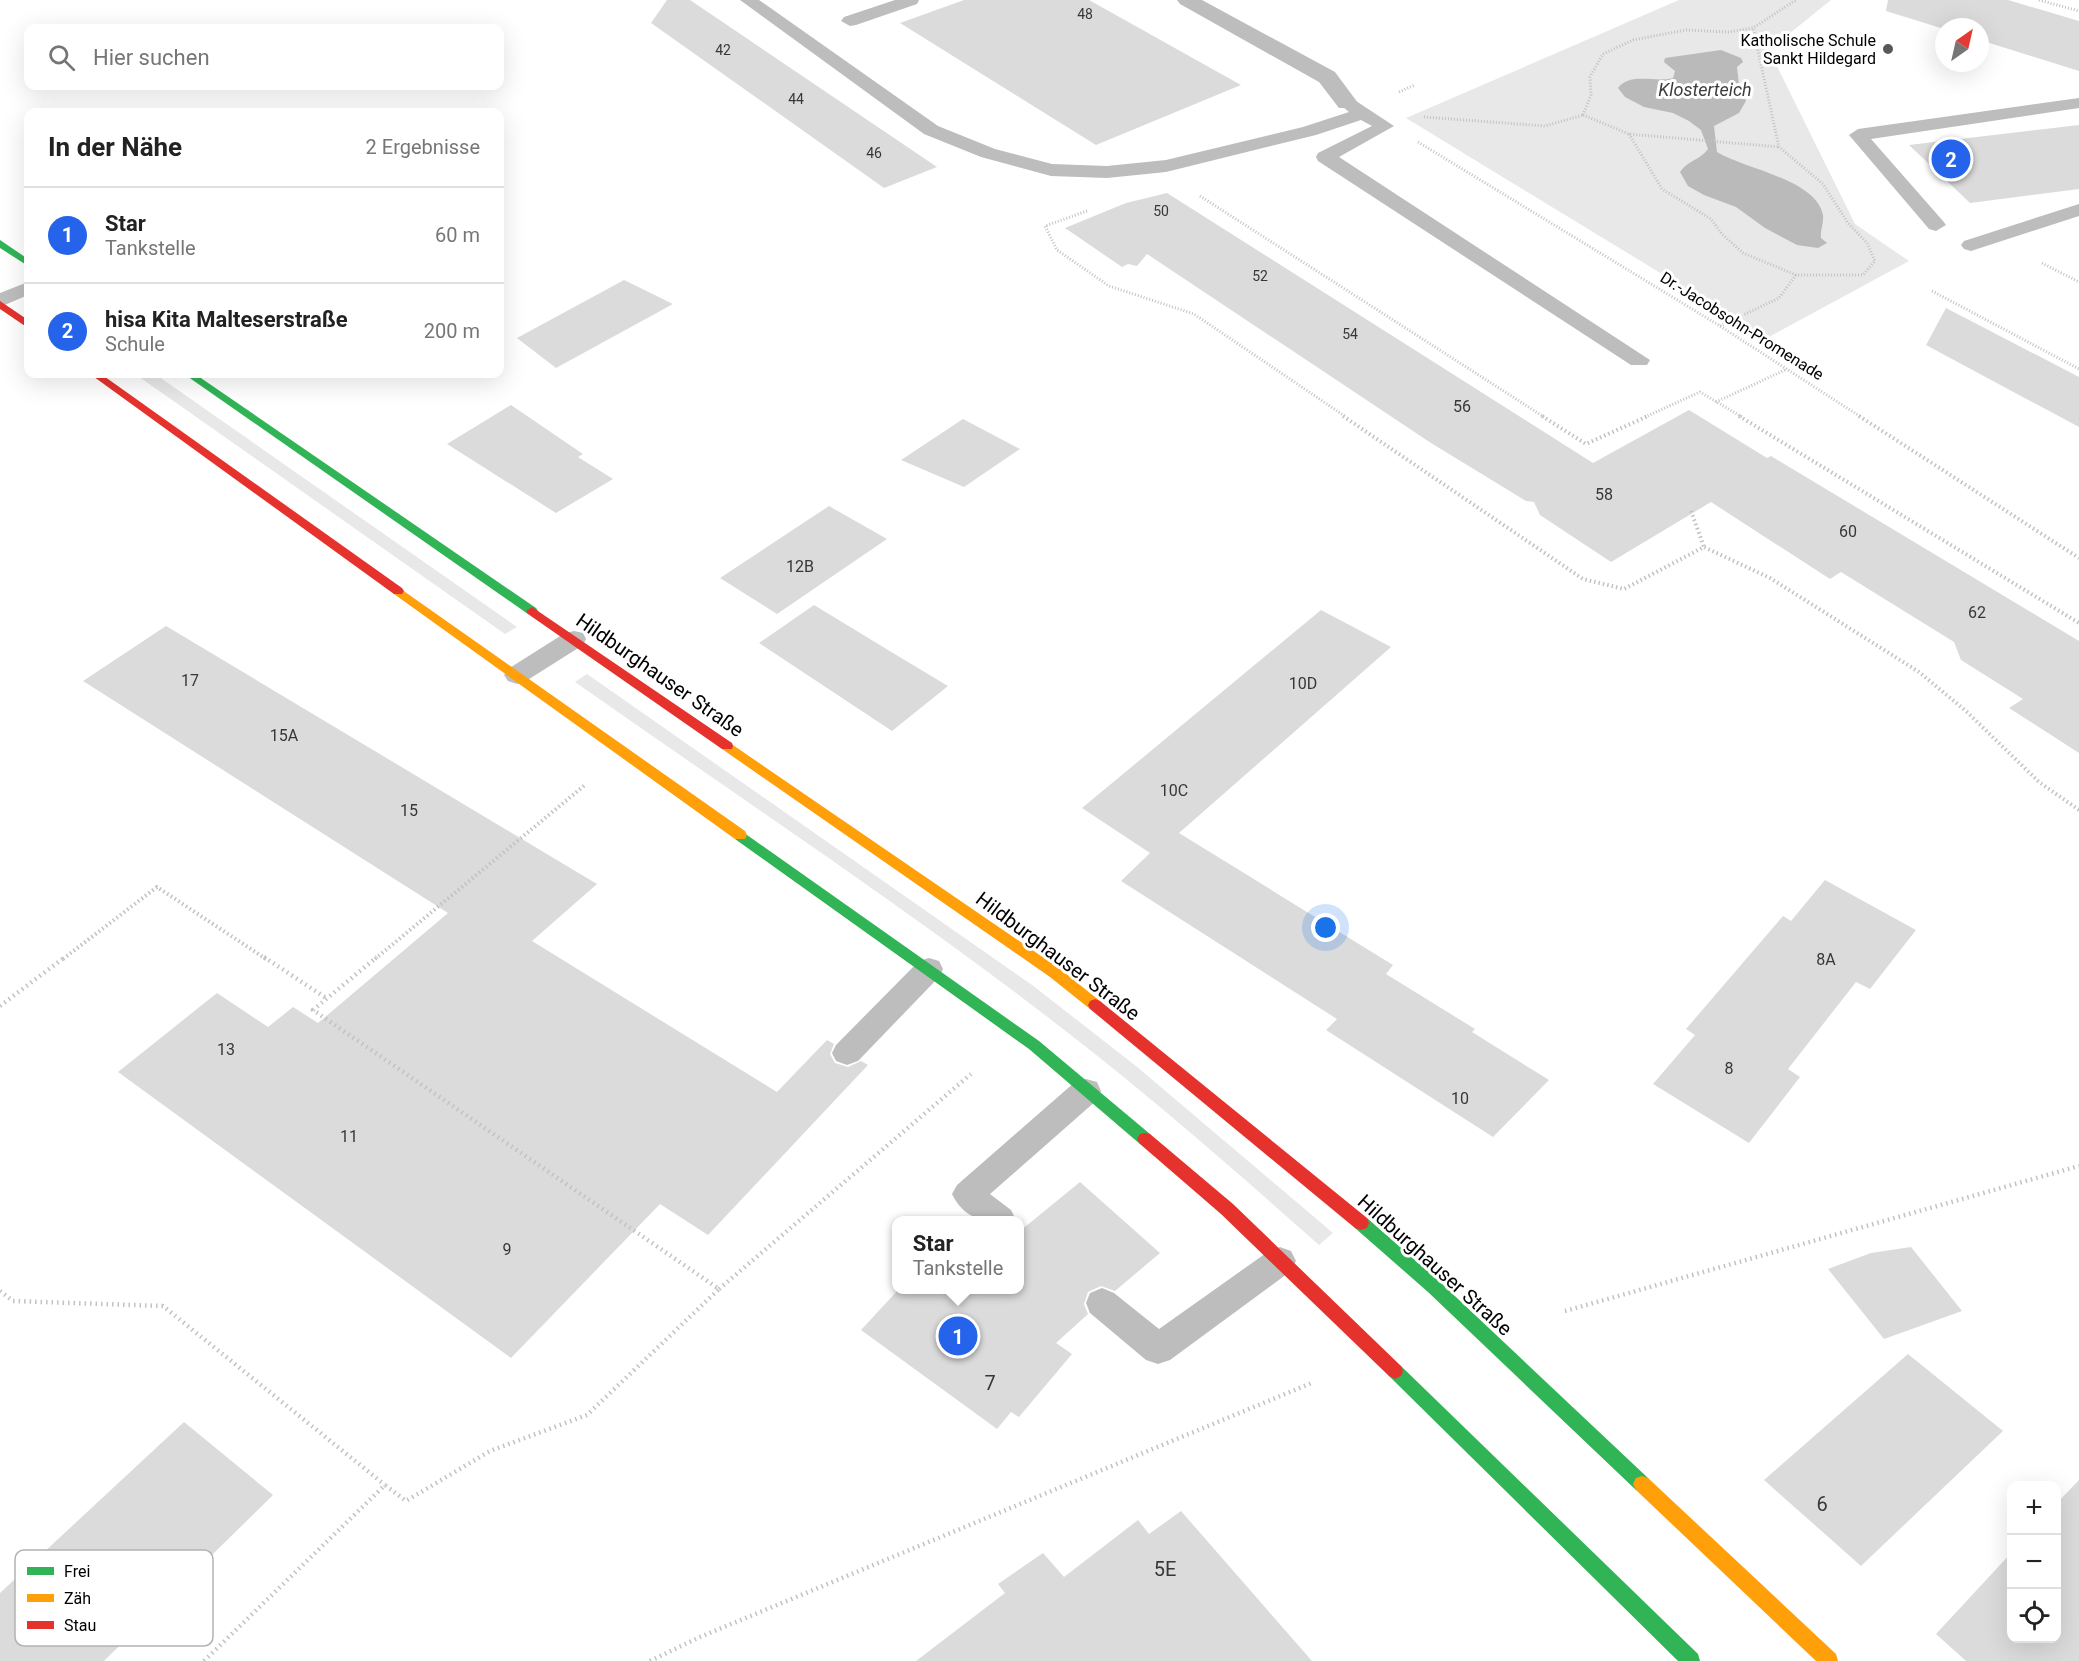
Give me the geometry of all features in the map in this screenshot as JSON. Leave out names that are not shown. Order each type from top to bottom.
[{"type":"main road","points":[[0,243],[24,260]]},
{"type":"main road","points":[[0,303],[24,322]]},
{"type":"main road","points":[[101,378],[1034,1046],[1227,1209],[1691,1661]]},
{"type":"main road","name":"Hildburghauser Straße","points":[[195,378],[1055,973],[1305,1175],[1434,1287],[1829,1661]]},
{"type":"street","points":[[1187,0],[1327,77],[1355,108]]},
{"type":"lane","points":[[748,0],[931,130],[988,153],[1052,170],[1107,172],[1166,166],[1309,131],[1355,108],[1385,126]]},
{"type":"lane","points":[[850,21],[911,0]]},
{"type":"lane","points":[[1936,225],[1858,135],[2079,103]]},
{"type":"lane","points":[[1385,126],[1325,157],[1639,360]]},
{"type":"lane","points":[[1971,245],[2079,210]]},
{"type":"lane","points":[[0,303],[24,290]]},
{"type":"lane","points":[[517,675],[574,639]]},
{"type":"lane","points":[[848,1053],[929,969]]},
{"type":"lane","points":[[994,1216],[968,1194],[1086,1090]]},
{"type":"lane","points":[[1102,1303],[1158,1349],[1280,1261]]},
{"type":"path","points":[[1583,115],[1592,95],[1590,77],[1603,54],[1633,40],[1686,30],[1728,32],[1753,28],[1796,0]]},
{"type":"path","points":[[2039,0],[2079,11]]},
{"type":"path","points":[[1629,134],[1662,189],[1711,219],[1722,234],[1743,253],[1796,275],[1863,275],[1875,261],[1868,243],[1848,223],[1823,184],[1796,164],[1779,147],[1755,46],[1753,28]]},
{"type":"path","points":[[1355,108],[1545,126],[1583,115],[1629,134],[1779,147]]},
{"type":"path","name":"Dr.-Jacobsohn-Promenade","points":[[1385,126],[1398,130],[1720,326],[2079,558]]},
{"type":"path","points":[[1199,195],[1586,444],[1700,392],[2079,623]]},
{"type":"path","points":[[1087,211],[1045,226],[1057,250],[1109,286],[1194,314],[1583,579],[1624,589],[1704,547]]},
{"type":"path","points":[[1720,326],[1779,298],[1796,275]]},
{"type":"path","points":[[1932,291],[2079,369]]},
{"type":"path","points":[[1967,319],[1975,314]]},
{"type":"path","points":[[1716,402],[1788,369]]},
{"type":"path","points":[[1691,511],[1704,547],[1770,578],[1919,672],[1966,711],[2039,782],[2079,810]]},
{"type":"path","points":[[585,785],[313,1010],[719,1289]]},
{"type":"path","points":[[0,1006],[157,887],[326,998]]},
{"type":"path","points":[[0,1291],[13,1301],[163,1306],[406,1501],[490,1451],[587,1415],[719,1289],[972,1074]]},
{"type":"path","points":[[1565,1311],[2079,1166]]},
{"type":"path","points":[[650,1661],[700,1637],[1314,1383]]},
{"type":"path","points":[[204,1661],[386,1485]]},
{"type":"shaded area","points":[[1679,0],[1831,0],[1769,50],[1855,224],[1909,261],[1767,338],[1406,118]]},
{"type":"shaded area","points":[[141,378],[161,378],[517,627],[505,634]]},
{"type":"shaded area","points":[[587,674],[1032,985],[1136,1066],[1333,1233],[1319,1245],[1166,1112],[1012,990],[888,900],[575,682]]},
{"type":"water","name":"Klosterteich","points":[[1721,50],[1741,58],[1743,62],[1737,67],[1739,85],[1746,101],[1739,113],[1714,126],[1717,152],[1778,176],[1807,192],[1818,203],[1823,215],[1821,238],[1827,243],[1818,248],[1797,245],[1765,228],[1736,207],[1704,195],[1688,186],[1680,172],[1708,149],[1701,130],[1673,113],[1644,107],[1625,97],[1618,88],[1629,80],[1673,78],[1675,71],[1664,62],[1665,58]]},
{"type":"building","points":[[667,0],[690,0],[937,167],[884,188],[651,23]]},
{"type":"building","points":[[964,0],[1089,0],[1241,85],[1096,145],[900,23]]},
{"type":"building","points":[[1888,0],[2008,0],[2079,21],[2079,71],[1989,43],[1989,18],[1935,18],[1935,26],[1886,11]]},
{"type":"building","points":[[2079,125],[2079,189],[1970,203],[1909,145]]},
{"type":"building","points":[[1167,193],[1593,463],[1689,410],[1767,458],[1771,456],[2079,641],[2079,753],[2009,708],[2023,699],[1961,660],[1954,642],[1841,572],[1830,579],[1711,502],[1611,562],[1540,515],[1534,502],[1526,501],[1431,443],[1147,254],[1137,266],[1128,264],[1122,267],[1065,228],[1126,203]]},
{"type":"building","points":[[624,280],[673,304],[556,368],[517,338]]},
{"type":"building","points":[[1946,308],[2079,377],[2079,427],[1926,345]]},
{"type":"building","points":[[511,405],[583,454],[578,457],[613,479],[556,513],[447,444]]},
{"type":"building","points":[[963,419],[1020,449],[964,487],[901,460]]},
{"type":"building","points":[[829,506],[887,539],[777,614],[720,578]]},
{"type":"building","points":[[814,605],[948,686],[892,731],[759,643]]},
{"type":"building","points":[[1321,610],[1391,647],[1179,833],[1393,965],[1386,974],[1475,1029],[1472,1032],[1549,1080],[1493,1137],[1326,1030],[1337,1019],[1121,881],[1150,853],[1082,808]]},
{"type":"building","points":[[166,626],[597,884],[532,941],[777,1092],[827,1040],[834,1044],[830,1054],[835,1063],[848,1067],[861,1061],[868,1065],[708,1235],[660,1204],[511,1358],[118,1072],[217,993],[268,1027],[293,1007],[318,1023],[448,913],[83,681]]},
{"type":"building","points":[[1825,880],[1916,930],[1870,989],[1856,982],[1788,1069],[1800,1077],[1749,1143],[1653,1084],[1695,1035],[1686,1029],[1783,916],[1791,921]]},
{"type":"building","points":[[1080,1182],[1160,1253],[1115,1291],[1101,1286],[1088,1292],[1084,1304],[1088,1314],[1056,1343],[1072,1354],[1019,1417],[1011,1412],[997,1429],[861,1330],[894,1294],[1024,1294],[1024,1228]]},
{"type":"building","points":[[1911,1247],[1962,1311],[1884,1339],[1828,1269],[1871,1253]]},
{"type":"building","points":[[1908,1354],[2003,1431],[1861,1566],[1764,1480]]},
{"type":"building","points":[[184,1422],[273,1495],[213,1554],[213,1550],[46,1550]]},
{"type":"building","points":[[2079,1480],[2079,1661],[1966,1661],[1936,1634],[2007,1557],[2007,1643],[2061,1643],[2061,1499]]},
{"type":"building","points":[[1181,1511],[1312,1661],[916,1661],[1005,1593],[998,1584],[1043,1553],[1064,1577],[1138,1520],[1149,1534]]},
{"type":"building","points":[[15,1579],[15,1646],[119,1646],[104,1661],[0,1661],[0,1593]]},
{"type":"traffic: fast","points":[[0,243],[24,260]]},
{"type":"traffic: fast","points":[[195,378],[532,611]]},
{"type":"traffic: fast","points":[[740,835],[1034,1045],[1145,1139]]},
{"type":"traffic: fast","points":[[1361,1223],[1434,1287],[1642,1484]]},
{"type":"traffic: fast","points":[[1395,1371],[1691,1661]]},
{"type":"traffic: slow","points":[[398,591],[740,835]]},
{"type":"traffic: slow","points":[[727,746],[1055,973],[1095,1005]]},
{"type":"traffic: slow","points":[[1642,1484],[1829,1661]]},
{"type":"traffic: jam","points":[[0,304],[24,322]]},
{"type":"traffic: jam","points":[[101,378],[398,591]]},
{"type":"traffic: jam","points":[[532,611],[727,746]]},
{"type":"traffic: jam","points":[[1095,1005],[1361,1223]]},
{"type":"traffic: jam","points":[[1145,1139],[1227,1209],[1395,1371]]},
{"type":"place","name":"Katholische Schule Sankt Hildegard","points":[[1888,49]]},
{"type":"place","name":"hisa Kita Malteserstraße","points":[[1951,159]]},
{"type":"place","name":"Star","points":[[958,1336]]}]
